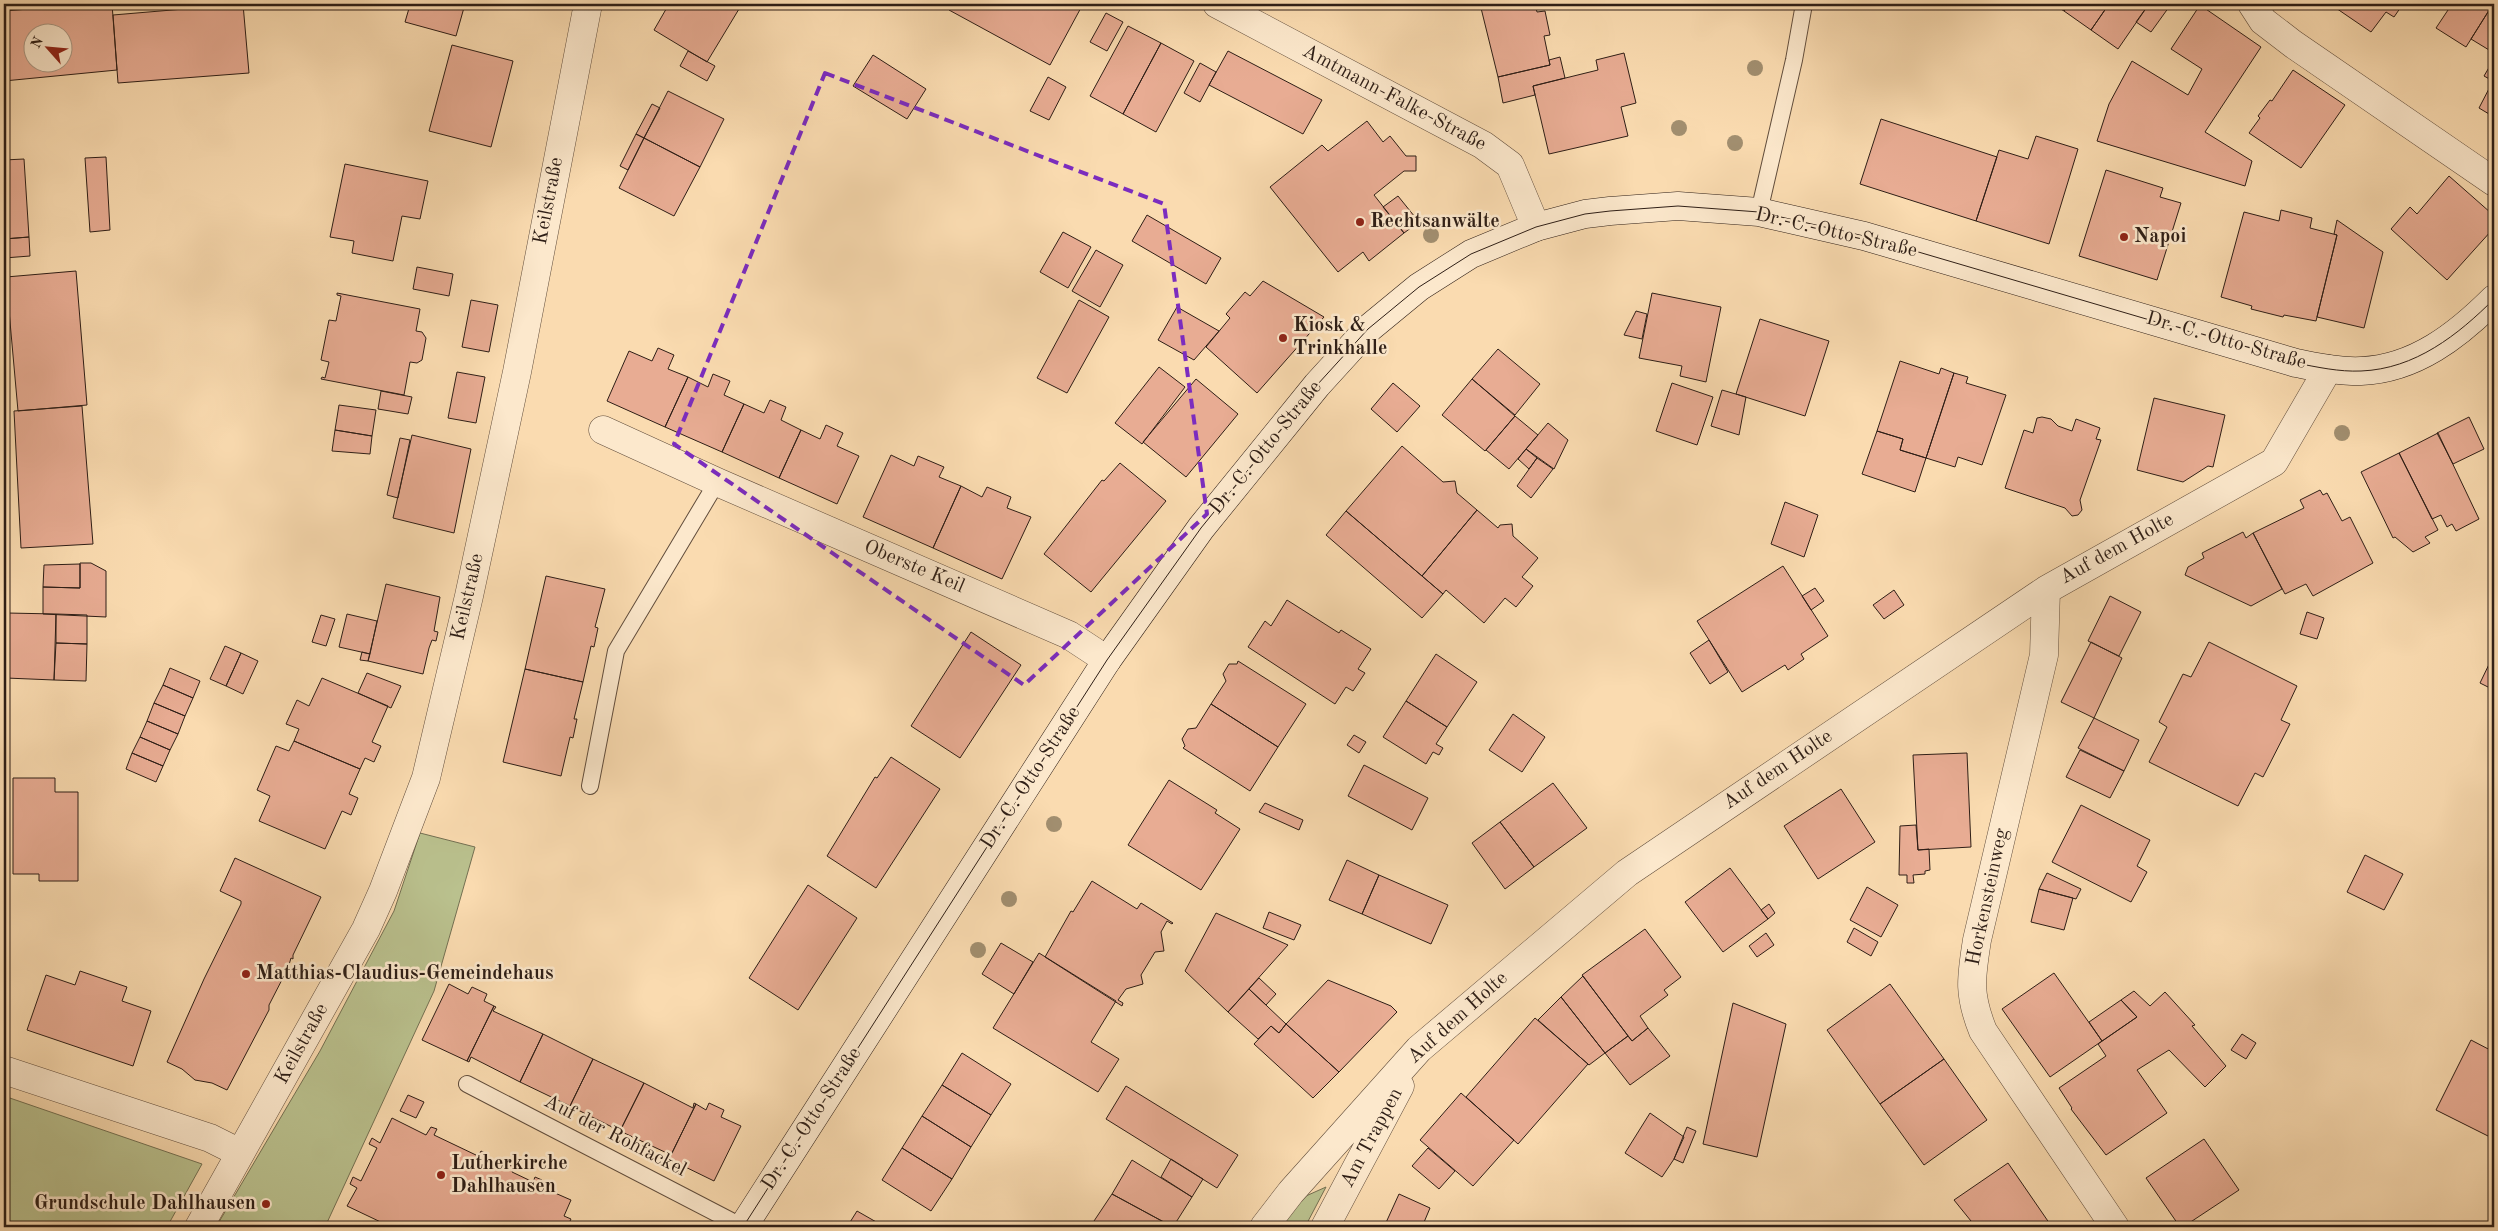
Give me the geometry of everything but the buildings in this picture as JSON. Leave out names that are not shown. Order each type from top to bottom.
[{"type":"street","name":"Keilstraße","points":[[199,1227],[366,929],[383,892],[426,778],[470,596],[513,389],[588,4]]},
{"type":"street","name":"Amtmann-Falke-Straße","points":[[1217,4],[1483,145],[1510,165],[1536,227]]},
{"type":"street","points":[[2252,4],[2263,21],[2292,44],[2494,182]]},
{"type":"street","name":"Dr.-C.-Otto-Straße","points":[[743,1227],[1107,660],[1201,528],[1317,385],[1368,329],[1419,287],[1471,254],[1536,227],[1585,214],[1678,206],[1759,212],[1864,236],[2296,363],[2328,369],[2360,371],[2376,370],[2422,355],[2469,324],[2494,299]]},
{"type":"street","name":"Auf dem Holte","points":[[1264,1227],[1296,1186],[1419,1049],[1627,873],[2046,590],[2274,462],[2328,369]]},
{"type":"street","name":"Oberste Keil","points":[[603,430],[717,482],[1069,635],[1107,660]]},
{"type":"street","name":"Horkensteinweg","points":[[2046,590],[2044,655],[1977,940],[1970,981],[1973,1007],[1983,1031],[2000,1059],[2115,1227]]},
{"type":"street","name":"Am Trappen","points":[[1325,1227],[1419,1049]]},
{"type":"street","points":[[4,1070],[210,1138],[240,1153]]},
{"type":"lane","points":[[1759,212],[1794,60],[1804,4]]},
{"type":"lane","points":[[590,786],[616,651],[717,482]]},
{"type":"lane","name":"Auf der Rohfackel","points":[[467,1084],[743,1227]]},
{"type":"highlighted area","points":[[825,73],[1164,204],[1207,514],[1024,685],[674,444]]},
{"type":"green space","points":[[420,833],[475,847],[434,991],[325,1227],[216,1227],[320,1051],[394,911]]},
{"type":"green space","points":[[4,1096],[202,1164],[167,1227],[4,1227]]},
{"type":"green space","points":[[1326,1187],[1305,1227],[1276,1227],[1297,1200]]},
{"type":"tram line","points":[[743,1227],[1107,660],[1201,528],[1317,385],[1368,329],[1419,287],[1471,254],[1536,227],[1585,214],[1678,206],[1759,212],[1864,236],[2296,363],[2353,371],[2381,369],[2417,357],[2434,348],[2466,325],[2494,299]]},
{"type":"place","name":"Rechtsanwälte","points":[[1360,222]]},
{"type":"place","name":"Napoi","points":[[2124,237]]},
{"type":"place","name":"Kiosk & Trinkhalle","points":[[1283,338]]},
{"type":"place","name":"Matthias-Claudius-Gemeindehaus","points":[[246,974]]},
{"type":"place","name":"Lutherkirche Dahlhausen","points":[[441,1175]]},
{"type":"place","name":"Grundschule Dahlhausen","points":[[266,1204]]}]
